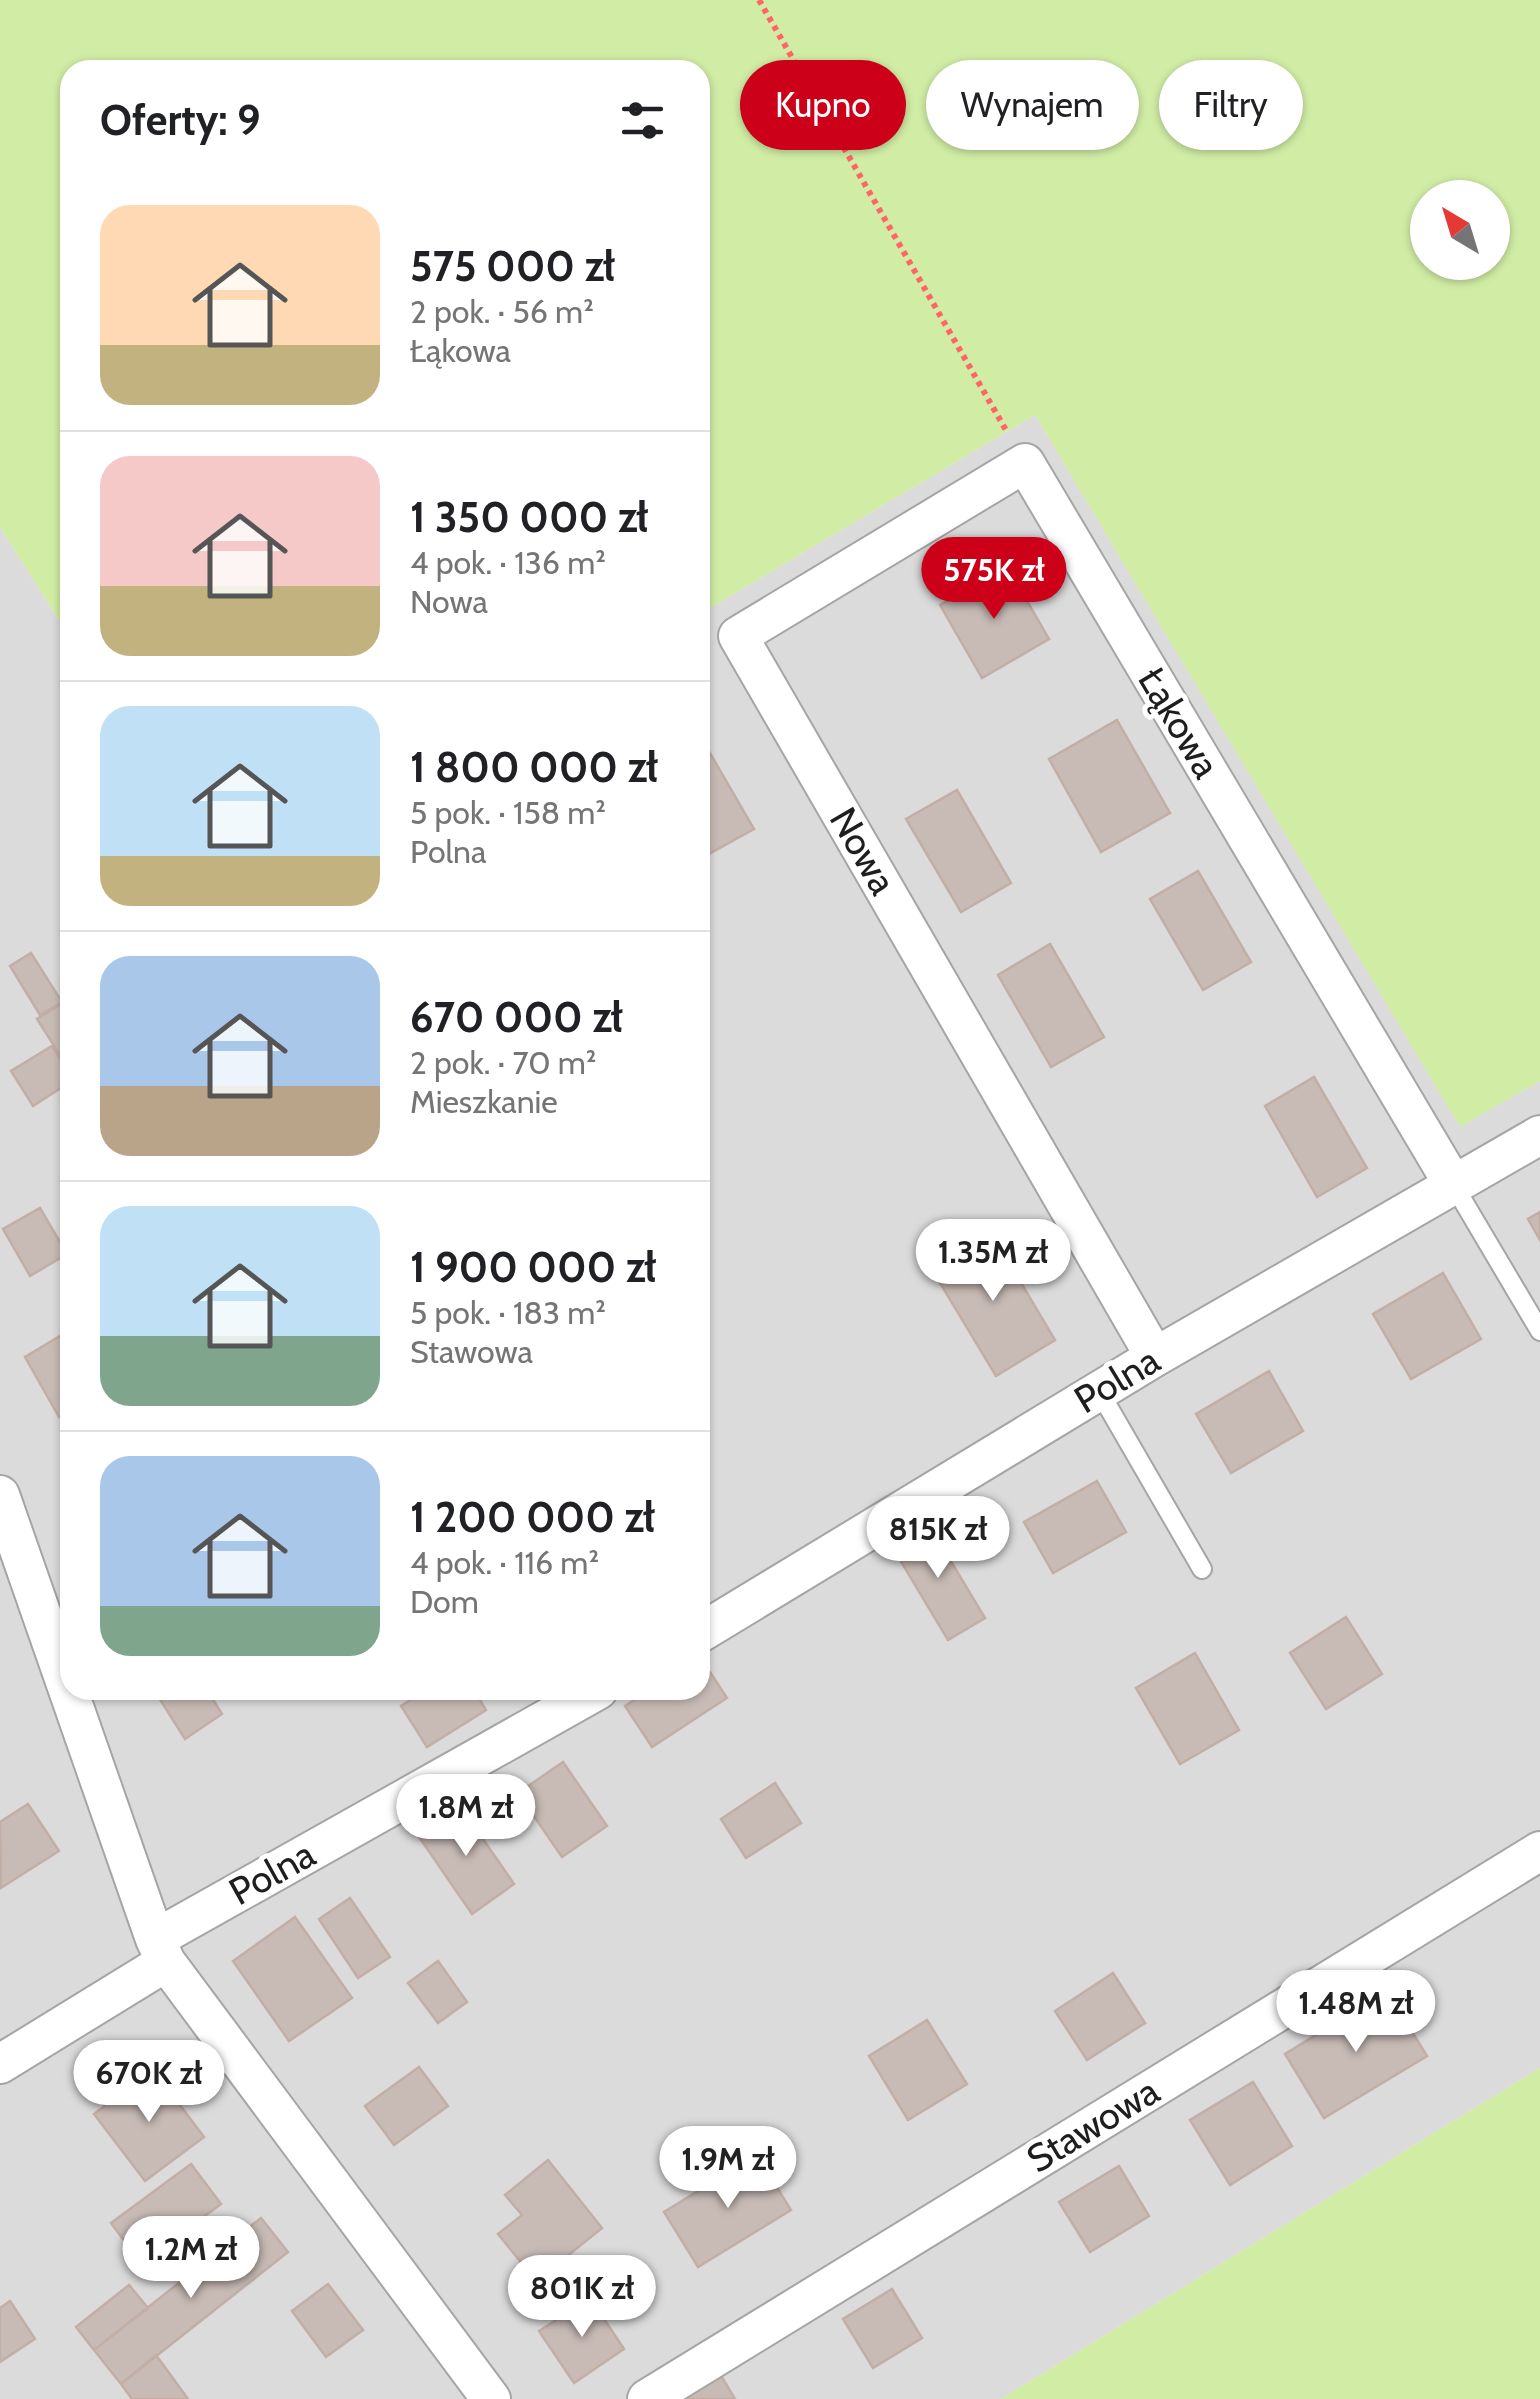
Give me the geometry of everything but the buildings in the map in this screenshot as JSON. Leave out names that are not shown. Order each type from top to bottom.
[{"type":"street","name":"Łąkowa","points":[[1025,464],[1454,1184]]},
{"type":"street","name":"Nowa","points":[[1025,464],[738,636],[1155,1357]]},
{"type":"street","name":"Polna","points":[[710,1627],[1155,1357],[1540,1136]]},
{"type":"street","points":[[0,1495],[60,1666]]},
{"type":"street","points":[[72,1700],[160,1950],[491,2399]]},
{"type":"street","name":"Polna","points":[[0,2064],[160,1950],[581,1700]]},
{"type":"street","name":"Stawowa","points":[[647,2399],[1540,1851]]},
{"type":"lane","points":[[1454,1184],[1540,1331]]},
{"type":"lane","points":[[1099,1391],[1202,1569]]},
{"type":"path","points":[[759,0],[1025,464]]},
{"type":"shaded area","points":[[1035,415],[1460,1126],[1540,1081],[1540,2068],[1001,2399],[0,2399],[0,527],[60,622],[60,1700],[710,1700],[710,608]]},
{"type":"green space","points":[[0,0],[1540,0],[1540,1081],[1460,1127],[1035,415],[710,608],[710,60],[60,60],[60,622],[0,527]]},
{"type":"green space","points":[[1540,2068],[1540,2399],[1001,2399]]}]
